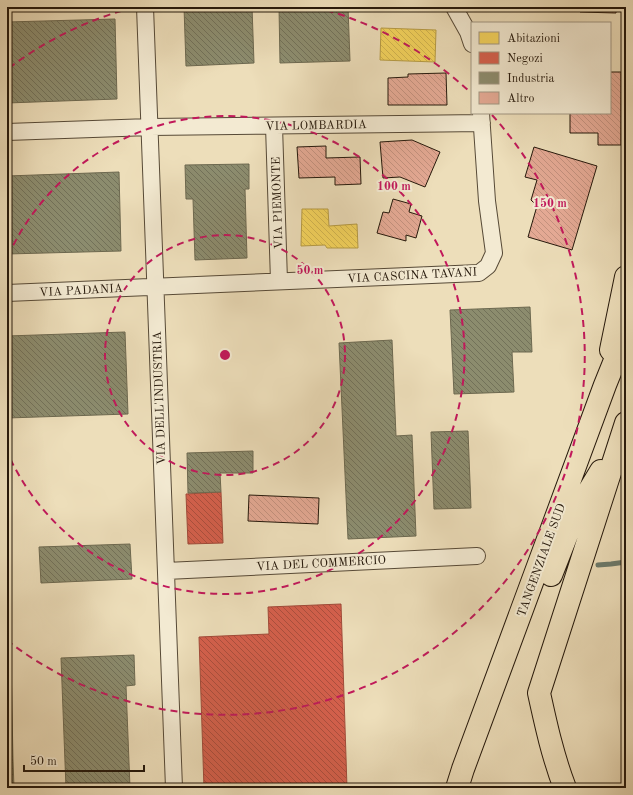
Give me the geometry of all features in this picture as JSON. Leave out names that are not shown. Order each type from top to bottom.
[{"type":"highway","points":[[605,385],[626,277]]},
{"type":"highway","name":"TANGENZIALE SUD","points":[[458,788],[463,769],[605,385],[626,333]]},
{"type":"highway","points":[[492,691],[534,617],[575,514],[604,467],[624,427]]},
{"type":"highway","points":[[565,788],[548,734],[539,693],[624,427]]},
{"type":"highway","points":[[445,788],[451,773],[477,734]]},
{"type":"street","name":"VIA DELL'INDUSTRIA","points":[[145,7],[174,788]]},
{"type":"street","points":[[454,7],[468,32],[471,41]]},
{"type":"street","name":"VIA LOMBARDIA","points":[[150,127],[274,126],[481,118]]},
{"type":"street","name":"VIA CASCINA TAVANI","points":[[155,286],[479,273],[488,266],[494,253],[487,201],[481,118]]},
{"type":"street","name":"VIA PIEMONTE","points":[[274,126],[279,281]]},
{"type":"street","points":[[7,132],[150,127]]},
{"type":"street","name":"VIA PADANIA","points":[[7,293],[155,286]]},
{"type":"street","name":"VIA DEL COMMERCIO","points":[[166,571],[477,556]]},
{"type":"building: Abitazioni","points":[[381,28],[436,30],[435,62],[380,60]]},
{"type":"building: Abitazioni","points":[[302,209],[328,209],[329,226],[357,224],[358,248],[327,248],[325,245],[301,246]]},
{"type":"building: Negozi","points":[[221,492],[223,543],[188,544],[186,494]]},
{"type":"building: Negozi","points":[[341,604],[347,788],[204,788],[199,637],[269,634],[268,607]]},
{"type":"building: Industria","points":[[184,7],[252,7],[254,63],[186,66]]},
{"type":"building: Industria","points":[[279,7],[348,7],[350,61],[280,63]]},
{"type":"building: Industria","points":[[115,19],[117,99],[7,103],[7,22]]},
{"type":"building: Industria","points":[[249,164],[249,189],[245,189],[247,258],[195,260],[193,199],[186,199],[185,165]]},
{"type":"building: Industria","points":[[119,172],[121,251],[7,254],[7,176]]},
{"type":"building: Industria","points":[[530,307],[532,352],[512,352],[514,392],[454,394],[450,310]]},
{"type":"building: Industria","points":[[125,332],[128,414],[7,418],[7,336]]},
{"type":"building: Industria","points":[[392,340],[396,436],[412,435],[416,536],[348,539],[339,343]]},
{"type":"building: Industria","points":[[468,431],[471,508],[434,509],[431,432]]},
{"type":"building: Industria","points":[[253,451],[253,473],[220,473],[221,492],[188,493],[187,453]]},
{"type":"building: Industria","points":[[130,544],[132,579],[41,583],[39,547]]},
{"type":"building: Industria","points":[[7,561],[9,561],[13,760],[7,760]]},
{"type":"building: Industria","points":[[134,655],[135,685],[126,686],[130,788],[66,788],[61,658]]},
{"type":"building: Industria","points":[[7,760],[13,760],[14,788],[7,788]]},
{"type":"building: Altro","points":[[580,7],[616,7],[616,13],[580,12]]},
{"type":"building: Altro","points":[[611,72],[621,72],[621,145],[598,145],[598,133],[570,133],[570,114],[611,114]]},
{"type":"building: Altro","points":[[446,73],[447,105],[388,105],[388,78],[408,77],[408,74]]},
{"type":"building: Altro","points":[[412,140],[440,152],[425,187],[400,177],[383,178],[380,142]]},
{"type":"building: Altro","points":[[326,146],[326,158],[360,157],[361,184],[335,185],[335,177],[299,178],[297,147]]},
{"type":"building: Altro","points":[[534,147],[597,166],[572,250],[528,237],[537,206],[531,200],[537,180],[525,177]]},
{"type":"building: Altro","points":[[393,199],[411,204],[409,212],[422,216],[416,238],[406,235],[406,241],[377,233],[383,212],[389,213]]},
{"type":"building: Altro","points":[[249,495],[319,498],[318,524],[248,521]]},
{"type":"waterway","points":[[598,565],[626,562]]}]
